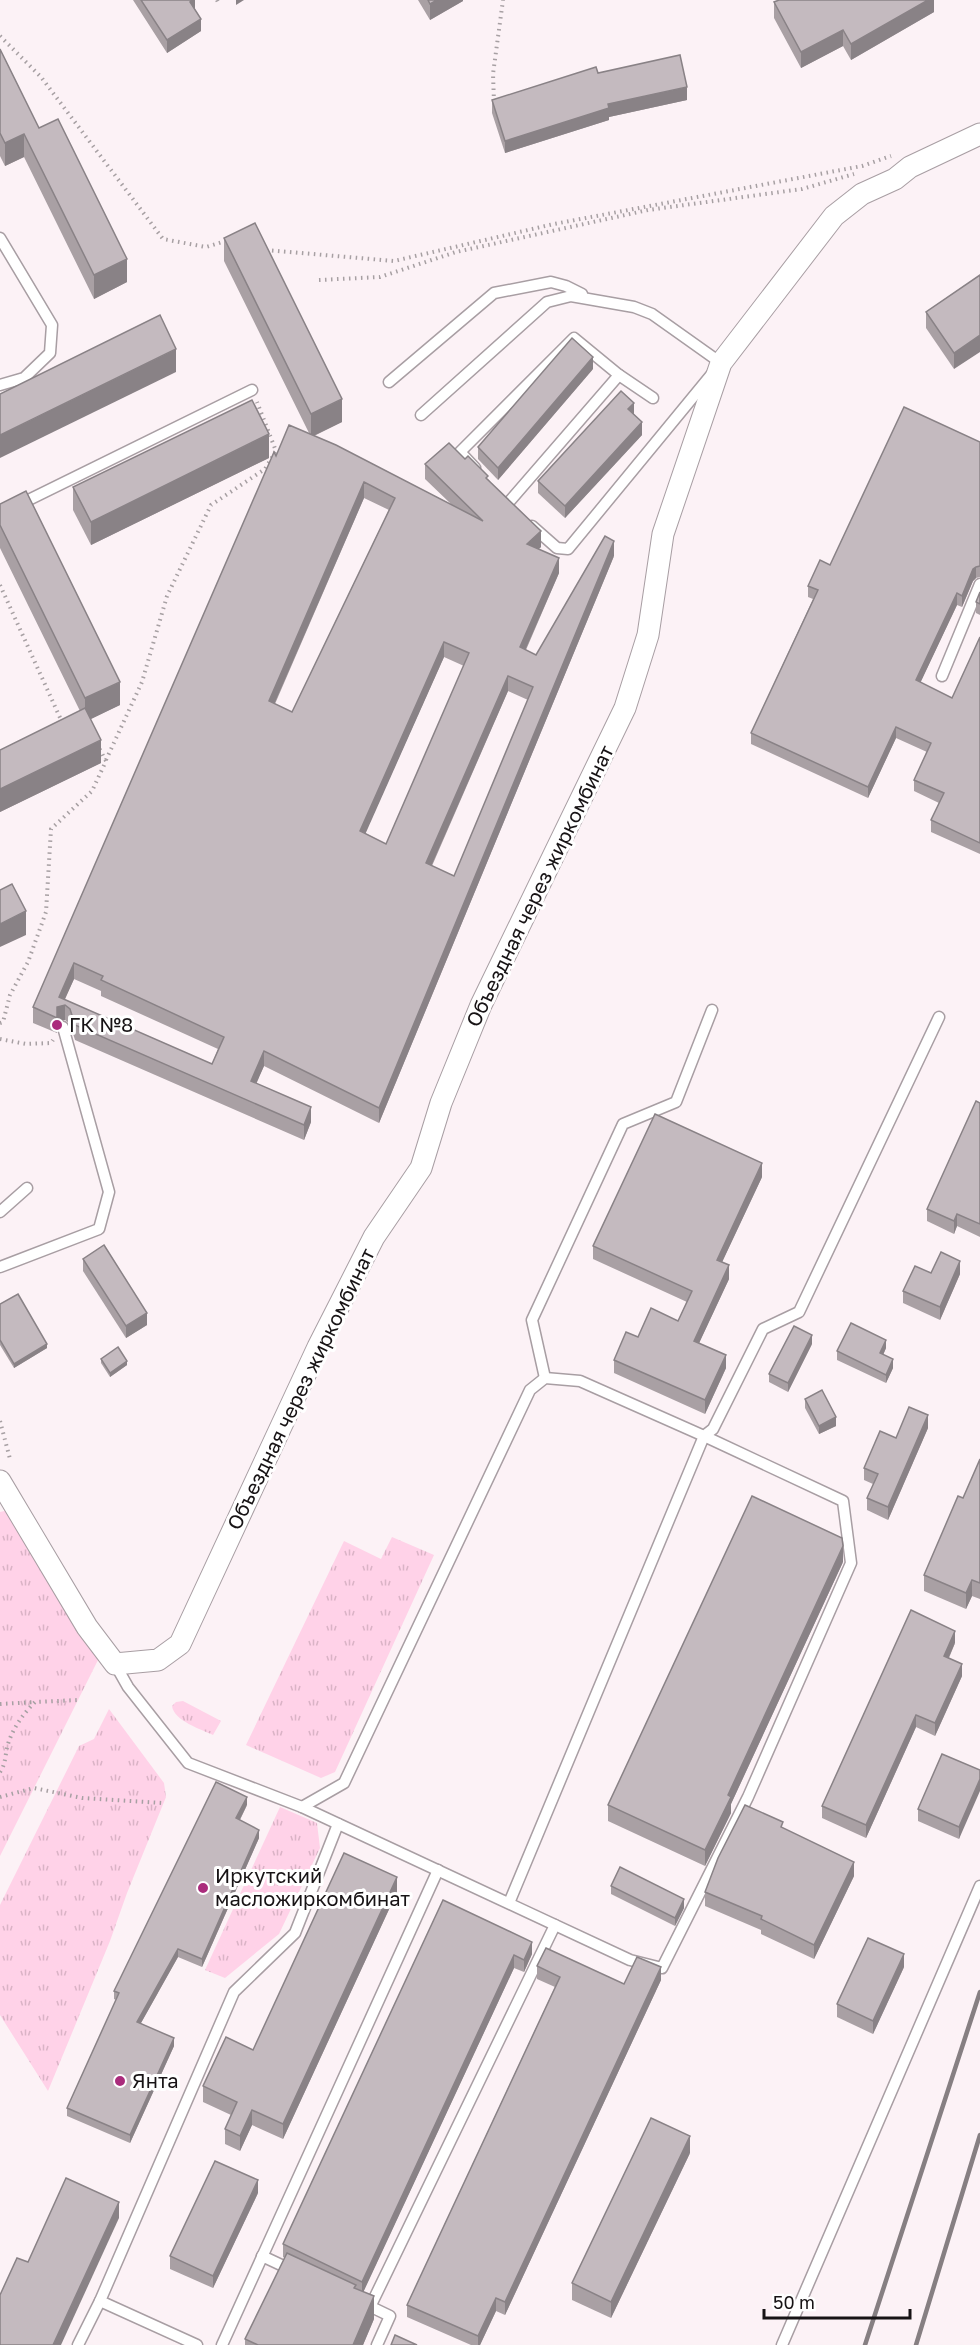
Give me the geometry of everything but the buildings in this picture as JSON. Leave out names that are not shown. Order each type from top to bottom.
[{"type":"street","name":"Объездная через жиркомбинат","points":[[115,1664],[158,1660],[180,1644],[318,1347],[375,1237],[421,1168],[441,1103],[481,1005],[625,708],[648,635],[663,534],[721,363],[834,216],[861,194],[895,179],[910,167],[980,134]]},
{"type":"street","points":[[0,1481],[87,1628],[115,1664]]},
{"type":"lane","points":[[0,238],[52,325],[50,353],[24,378],[0,385]]},
{"type":"lane","points":[[389,382],[494,293],[551,282],[566,286],[592,300]]},
{"type":"lane","points":[[421,415],[547,302],[571,296],[634,307],[652,314],[721,363],[568,549],[557,548],[548,543],[513,506],[619,375]]},
{"type":"lane","points":[[485,477],[460,452],[574,338],[619,375],[653,398]]},
{"type":"lane","points":[[0,514],[252,390]]},
{"type":"lane","points":[[942,676],[980,584]]},
{"type":"lane","points":[[545,1378],[532,1320],[624,1124],[676,1102],[712,1010]]},
{"type":"lane","points":[[508,1903],[704,1436],[713,1429],[763,1329],[799,1312],[939,1017]]},
{"type":"lane","points":[[0,1267],[99,1228],[109,1192],[63,1027]]},
{"type":"lane","points":[[0,1212],[27,1188]]},
{"type":"lane","points":[[115,1664],[128,1687],[188,1763],[302,1807],[630,1960],[662,1968],[748,1797],[850,1563],[843,1501],[580,1381],[545,1378],[530,1390],[344,1783],[302,1807]]},
{"type":"lane","points":[[78,2345],[100,2301],[234,1992],[296,1934],[338,1824]]},
{"type":"lane","points":[[222,2345],[438,1870]]},
{"type":"lane","points":[[782,2345],[980,1886]]},
{"type":"lane","points":[[370,2307],[555,1925]]},
{"type":"lane","points":[[262,2256],[305,2276]]},
{"type":"lane","points":[[100,2301],[198,2345]]},
{"type":"lane","points":[[359,2302],[390,2316],[377,2345]]},
{"type":"path","points":[[494,102],[493,74],[503,0]]},
{"type":"path","points":[[0,36],[41,76],[163,239],[207,247],[235,239]]},
{"type":"path","points":[[259,246],[267,250],[394,261],[554,224],[861,166],[894,155]]},
{"type":"path","points":[[319,280],[380,278],[456,252],[648,210],[802,189],[874,168]]},
{"type":"path","points":[[0,1023],[3,1022],[10,995],[28,962],[46,912],[51,829],[92,790],[142,682],[167,596],[211,505],[265,469],[276,452],[252,390]]},
{"type":"path","points":[[0,585],[63,724],[72,725]]},
{"type":"path","points":[[97,745],[106,761]]},
{"type":"path","points":[[0,1039],[26,1044],[51,1042],[63,1027]]},
{"type":"path","points":[[0,1421],[10,1459]]},
{"type":"path","points":[[0,1704],[78,1700]]},
{"type":"path","points":[[0,1772],[4,1767],[9,1743],[22,1716],[35,1702]]},
{"type":"path","points":[[0,1797],[34,1788],[82,1798],[163,1803]]},
{"type":"green space","points":[[9,1510],[98,1660],[0,1856],[0,1512]]},
{"type":"green space","points":[[392,1537],[434,1555],[335,1772],[321,1778],[246,1745],[344,1541],[381,1559]]},
{"type":"green space","points":[[183,1701],[221,1721],[213,1735],[178,1716],[172,1706],[176,1702]]},
{"type":"green space","points":[[109,1709],[164,1783],[166,1797],[48,2091],[0,2015],[0,1905],[79,1746],[94,1739]]},
{"type":"green space","points":[[280,1807],[317,1823],[320,1848],[279,1934],[225,1978],[205,1970]]},
{"type":"railway","points":[[865,2345],[980,1992]]},
{"type":"railway","points":[[916,2345],[980,2135]]},
{"type":"place","name":"ГК №8","points":[[57,1025]]},
{"type":"place","name":"Иркутский масложиркомбинат","points":[[203,1888]]},
{"type":"place","name":"Янта","points":[[120,2081]]}]
